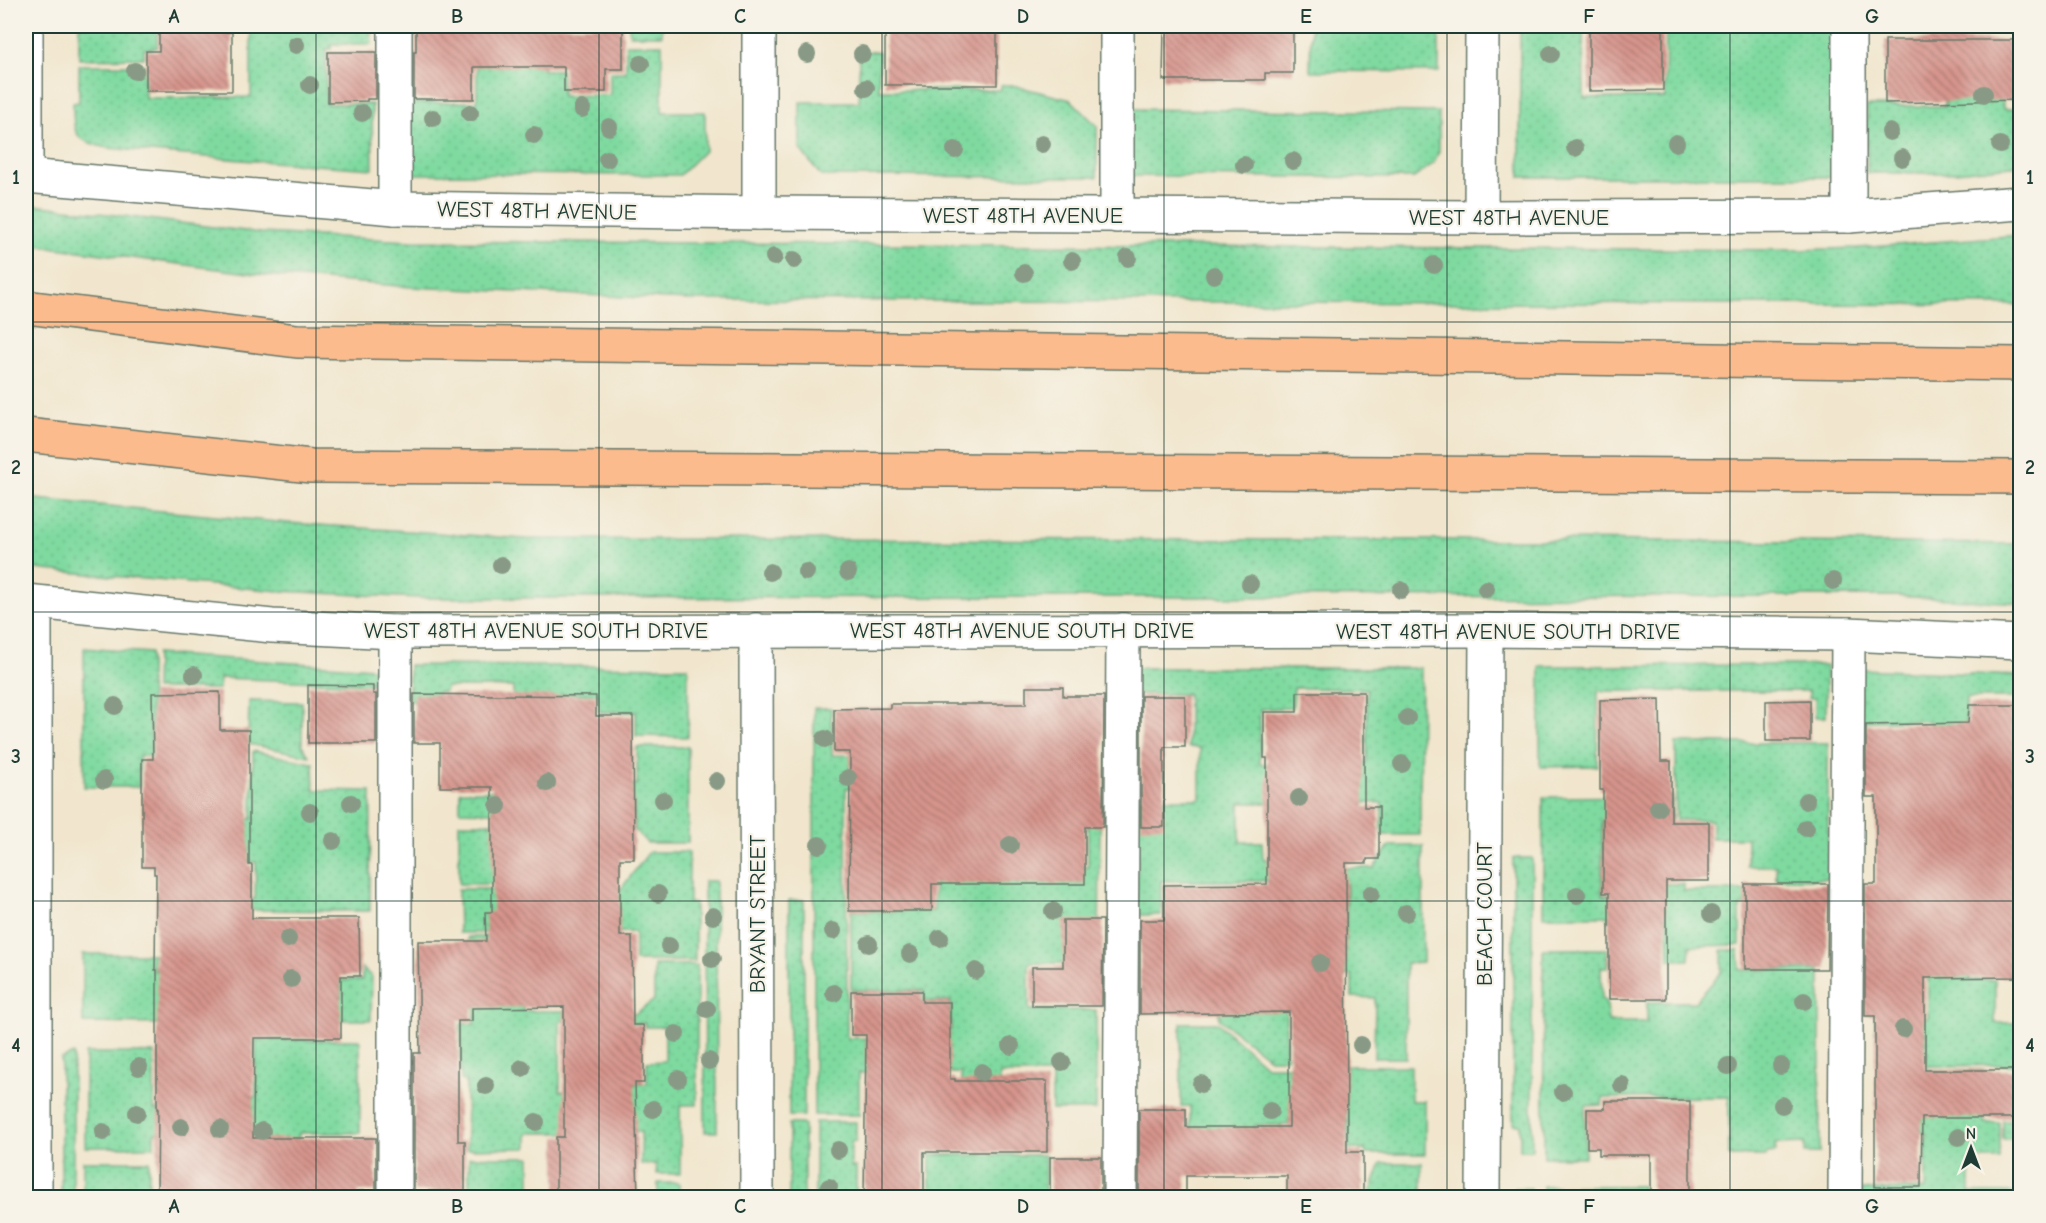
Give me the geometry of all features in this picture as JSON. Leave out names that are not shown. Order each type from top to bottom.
[{"type":"highway","points":[[26,307],[297,342],[2020,364]]},
{"type":"highway","points":[[26,435],[311,466],[2020,477]]},
{"type":"street","points":[[26,26],[26,177]]},
{"type":"street","points":[[395,26],[395,208]]},
{"type":"street","points":[[759,26],[759,213]]},
{"type":"street","points":[[1118,26],[1118,216]]},
{"type":"street","points":[[1481,217],[1482,26]]},
{"type":"street","points":[[1849,26],[1849,216]]},
{"type":"street","name":"WEST 48TH AVENUE","points":[[26,177],[395,208],[759,213],[1481,217],[1849,216],[2020,203]]},
{"type":"street","points":[[30,602],[35,1197]]},
{"type":"street","name":"WEST 48TH AVENUE SOUTH DRIVE","points":[[30,602],[272,626],[395,632],[1486,630],[1848,634],[2020,642]]},
{"type":"street","name":"BRYANT STREET","points":[[756,630],[757,1197]]},
{"type":"street","points":[[1120,1197],[1122,630]]},
{"type":"street","name":"BEACH COURT","points":[[1483,1197],[1486,630]]},
{"type":"street","points":[[395,632],[395,1197]]},
{"type":"street","points":[[1845,1197],[1848,634]]},
{"type":"green space","points":[[79,26],[168,27],[157,27],[157,48],[144,49],[144,58],[79,59]]},
{"type":"green space","points":[[251,26],[370,26],[372,44],[331,44],[331,49],[326,49],[326,104],[372,104],[373,169],[107,148],[88,142],[78,135],[75,130],[73,103],[79,102],[79,65],[144,65],[145,98],[251,97]]},
{"type":"green space","points":[[477,26],[543,26],[543,70],[561,70],[562,96],[610,95],[610,72],[626,72],[626,44],[662,44],[662,112],[705,112],[705,150],[680,175],[405,174],[406,103],[477,102]]},
{"type":"green space","points":[[629,26],[662,26],[662,35],[630,35]]},
{"type":"green space","points":[[1311,26],[1439,26],[1439,72],[1310,71]]},
{"type":"green space","points":[[1520,26],[1583,26],[1584,98],[1665,98],[1666,26],[1832,26],[1832,177],[1520,177]]},
{"type":"green space","points":[[859,51],[879,52],[879,90],[1001,90],[1001,85],[1012,85],[1071,100],[1097,126],[1097,177],[821,176],[800,149],[800,102],[859,102]]},
{"type":"green space","points":[[1945,65],[2003,65],[2003,109],[2020,109],[2020,165],[1947,173],[1867,173],[1867,106],[1945,106]]},
{"type":"green space","points":[[1129,109],[1439,112],[1439,151],[1434,163],[1414,178],[1129,176]]},
{"type":"green space","points":[[26,204],[262,233],[411,241],[1796,250],[1858,248],[2020,235],[2020,305],[689,300],[411,287],[263,275],[26,244]]},
{"type":"green space","points":[[26,498],[289,523],[526,539],[1553,540],[2020,544],[2020,603],[1894,596],[420,598],[279,591],[26,567]]},
{"type":"green space","points":[[84,648],[150,653],[151,756],[139,756],[139,787],[84,787]]},
{"type":"green space","points":[[156,654],[373,668],[373,684],[220,678],[219,689],[155,689]]},
{"type":"green space","points":[[409,665],[688,667],[688,737],[636,736],[636,712],[599,712],[598,694],[562,694],[561,710],[513,709],[513,687],[446,687],[445,692],[437,692],[437,701],[409,701]]},
{"type":"green space","points":[[1826,665],[1826,717],[1815,717],[1815,698],[1809,698],[1809,691],[1598,691],[1597,766],[1540,767],[1540,666]]},
{"type":"green space","points":[[1131,668],[1421,668],[1420,835],[1382,835],[1382,803],[1359,803],[1359,763],[1367,762],[1367,689],[1294,688],[1293,708],[1260,709],[1260,763],[1347,789],[1347,803],[1240,803],[1240,842],[1262,842],[1263,859],[1290,859],[1290,881],[1161,881],[1161,915],[1137,915],[1138,799],[1200,799],[1200,748],[1188,747],[1188,694],[1131,694]]},
{"type":"green space","points":[[1860,669],[2020,676],[2020,698],[1966,698],[1966,730],[1931,760],[1931,721],[1860,721]]},
{"type":"green space","points":[[249,701],[302,702],[302,745],[309,756],[248,744]]},
{"type":"green space","points":[[814,708],[831,708],[832,755],[878,756],[861,788],[846,788],[847,1038],[866,1038],[866,1073],[859,1073],[859,1115],[814,1115]]},
{"type":"green space","points":[[1676,743],[1828,743],[1828,879],[1776,879],[1776,866],[1747,866],[1747,838],[1712,838],[1712,820],[1676,820]]},
{"type":"green space","points":[[637,747],[688,747],[688,843],[647,843],[635,830],[634,804],[610,804],[543,884],[459,884],[459,823],[493,823],[493,812],[460,811],[460,791],[512,791],[562,785],[637,785]]},
{"type":"green space","points":[[253,751],[313,763],[314,790],[371,791],[370,911],[242,910],[190,898],[255,899],[256,862],[221,862],[221,818],[252,819]]},
{"type":"green space","points":[[1672,796],[1672,820],[1602,821],[1602,895],[1638,895],[1638,884],[1684,884],[1684,891],[1757,891],[1757,906],[1740,906],[1740,945],[1690,946],[1689,960],[1669,960],[1668,921],[1608,921],[1607,916],[1543,916],[1543,797]]},
{"type":"green space","points":[[1088,825],[1100,825],[1099,963],[1029,963],[1029,1010],[1096,1010],[1096,1110],[1052,1110],[1052,1074],[1000,1074],[1000,1121],[961,1121],[961,1073],[870,1073],[936,1030],[951,1030],[951,1001],[924,1001],[924,990],[851,990],[851,911],[934,911],[935,852],[1033,867],[1088,867]]},
{"type":"green space","points":[[1389,846],[1423,846],[1423,963],[1406,963],[1406,1058],[1374,1058],[1375,998],[1352,997],[1352,975],[1286,975],[1286,1058],[1269,1058],[1219,1019],[1219,967],[1197,941],[1346,941],[1347,883],[1293,883],[1293,868],[1374,868]]},
{"type":"green space","points":[[649,852],[689,852],[689,903],[695,903],[695,961],[635,961],[635,932],[459,933],[458,889],[621,889]]},
{"type":"green space","points":[[1513,858],[1532,858],[1532,1150],[1520,1150],[1520,1124],[1513,1124]]},
{"type":"green space","points":[[704,881],[716,881],[717,1132],[705,1132]]},
{"type":"green space","points":[[789,900],[804,900],[804,1116],[789,1116]]},
{"type":"green space","points":[[468,937],[524,937],[523,1011],[566,1011],[566,1021],[560,1021],[560,1091],[577,1092],[608,1133],[527,1133],[527,1148],[467,1149],[466,1081],[461,1080],[461,1024],[475,1024],[474,969],[468,969]]},
{"type":"green space","points":[[1543,949],[1607,949],[1607,967],[1601,967],[1602,1000],[1607,1001],[1608,1022],[1647,1022],[1647,1002],[1695,1002],[1722,972],[1722,950],[1739,950],[1740,970],[1820,970],[1820,1153],[1805,1153],[1805,1143],[1776,1144],[1776,1152],[1767,1153],[1766,1156],[1729,1156],[1729,1097],[1603,1098],[1602,1105],[1585,1106],[1585,1157],[1544,1157]]},
{"type":"green space","points":[[83,954],[153,954],[153,971],[175,971],[311,997],[341,997],[341,980],[362,980],[362,968],[372,977],[371,1020],[311,1020],[255,1025],[83,1023]]},
{"type":"green space","points":[[654,965],[697,965],[697,1105],[680,1105],[680,1174],[657,1174],[656,1164],[641,1164],[641,1132],[616,1132],[621,1084],[647,1084],[647,1062],[665,1061],[665,1027],[645,1027],[645,1023],[571,1023],[571,1014],[635,1014],[654,1000]]},
{"type":"green space","points":[[1928,966],[1970,966],[1970,980],[1995,980],[1995,1023],[2020,1023],[2017,1065],[1927,1066],[1926,1032],[1875,1032],[1875,1019],[1928,1018]]},
{"type":"green space","points":[[1181,1023],[1218,1023],[1266,1066],[1411,1066],[1411,1101],[1425,1101],[1425,1154],[1366,1154],[1365,1149],[1349,1149],[1348,1120],[1289,1120],[1288,1125],[1255,1125],[1255,1164],[1190,1145],[1190,1106],[1181,1106]]},
{"type":"green space","points":[[256,1040],[360,1040],[360,1133],[299,1133],[298,1146],[238,1145],[238,1133],[154,1133],[154,1147],[85,1147],[85,1053],[154,1053],[154,1110],[234,1110],[234,1097],[256,1097]]},
{"type":"green space","points":[[73,1054],[73,1197],[61,1197],[61,1059]]},
{"type":"green space","points":[[1927,1070],[1985,1070],[1985,1123],[2000,1123],[2000,1159],[1970,1159],[1970,1193],[2013,1193],[2013,1197],[1860,1197],[1860,1190],[1926,1189],[1926,1133],[1919,1132]]},
{"type":"green space","points":[[2003,1121],[2020,1121],[2020,1139],[2003,1139]]},
{"type":"green space","points":[[815,1122],[856,1122],[856,1141],[851,1142],[851,1167],[856,1167],[856,1197],[815,1197]]},
{"type":"green space","points":[[789,1124],[804,1124],[804,1197],[789,1197]]},
{"type":"green space","points":[[930,1155],[1045,1155],[1045,1197],[930,1197]]},
{"type":"green space","points":[[469,1157],[530,1157],[530,1189],[553,1189],[553,1197],[464,1197],[469,1194]]},
{"type":"green space","points":[[83,1161],[149,1161],[149,1195],[171,1197],[83,1197]]},
{"type":"green space","points":[[1381,1163],[1422,1163],[1422,1197],[1369,1197]]},
{"type":"green space","points":[[658,1183],[679,1183],[679,1197],[658,1197]]},
{"type":"green space","points":[[1543,1186],[1642,1186],[1642,1197],[1543,1197]]},
{"type":"green space","points":[[1515,1188],[1531,1188],[1531,1197],[1515,1197]]},
{"type":"building","points":[[170,26],[216,26],[216,32],[232,32],[232,91],[146,91],[146,51],[159,51],[159,29],[170,29]]},
{"type":"building","points":[[623,26],[623,69],[606,69],[606,92],[564,92],[564,67],[474,67],[474,99],[414,99],[416,27]]},
{"type":"building","points":[[885,26],[997,26],[997,85],[885,85]]},
{"type":"building","points":[[1164,26],[1293,26],[1293,73],[1265,73],[1265,80],[1163,80]]},
{"type":"building","points":[[1589,26],[1663,26],[1663,90],[1589,91]]},
{"type":"building","points":[[1885,40],[2020,40],[2020,100],[1885,103]]},
{"type":"building","points":[[328,52],[376,52],[376,99],[328,102]]},
{"type":"building","points":[[308,685],[373,686],[373,694],[376,694],[376,743],[308,743]]},
{"type":"building","points":[[1026,687],[1063,687],[1063,696],[1104,696],[1103,827],[1085,827],[1085,884],[932,884],[932,911],[849,911],[850,752],[834,752],[834,709],[890,708],[890,704],[1026,704]]},
{"type":"building","points":[[220,692],[220,730],[249,730],[249,865],[252,865],[252,918],[359,918],[360,976],[341,976],[341,1038],[254,1038],[253,1138],[376,1138],[376,1191],[359,1191],[359,1197],[174,1197],[174,1192],[157,1192],[156,874],[154,874],[154,867],[142,867],[142,759],[153,759],[152,693]]},
{"type":"building","points":[[1297,692],[1364,692],[1364,807],[1379,807],[1379,859],[1367,859],[1367,863],[1346,863],[1347,1152],[1363,1152],[1363,1193],[1287,1193],[1287,1176],[1186,1176],[1186,1197],[1139,1197],[1139,1109],[1186,1109],[1186,1127],[1289,1127],[1289,1012],[1140,1014],[1140,920],[1164,920],[1164,885],[1267,884],[1267,758],[1264,758],[1264,712],[1297,712]]},
{"type":"building","points":[[414,694],[596,696],[596,716],[633,716],[634,859],[620,859],[620,936],[632,936],[633,1025],[643,1025],[644,1030],[644,1083],[635,1083],[638,1197],[556,1197],[556,1137],[564,1137],[564,1007],[472,1008],[472,1021],[458,1021],[458,1141],[465,1141],[465,1191],[414,1191],[414,1053],[420,1053],[418,941],[486,941],[485,912],[492,912],[492,787],[440,787],[440,743],[414,743]]},
{"type":"building","points":[[1141,696],[1185,696],[1185,747],[1164,747],[1164,827],[1141,827]]},
{"type":"building","points":[[1660,699],[1661,761],[1671,761],[1671,822],[1709,822],[1709,881],[1666,881],[1666,999],[1609,999],[1609,893],[1603,893],[1600,700]]},
{"type":"building","points":[[1810,700],[1810,741],[1766,741],[1766,701]]},
{"type":"building","points":[[1969,705],[2020,705],[2020,977],[1925,978],[1925,1070],[2020,1070],[2020,1118],[1922,1118],[1921,1187],[1875,1187],[1875,1016],[1865,1016],[1865,884],[1876,884],[1876,797],[1866,797],[1866,725],[1968,723]]},
{"type":"building","points":[[1745,884],[1828,884],[1827,969],[1745,969]]},
{"type":"building","points":[[1063,920],[1103,920],[1102,1006],[1032,1006],[1032,967],[1063,967]]},
{"type":"building","points":[[851,991],[922,991],[922,1002],[950,1002],[950,1079],[955,1079],[955,1081],[1047,1081],[1047,1152],[924,1152],[924,1197],[864,1197],[866,1035],[851,1035]]},
{"type":"building","points":[[1605,1101],[1690,1101],[1690,1197],[1651,1197],[1651,1155],[1599,1155],[1599,1148],[1587,1148],[1587,1109],[1605,1109]]},
{"type":"building","points":[[1050,1157],[1101,1157],[1101,1197],[1050,1197]]}]
